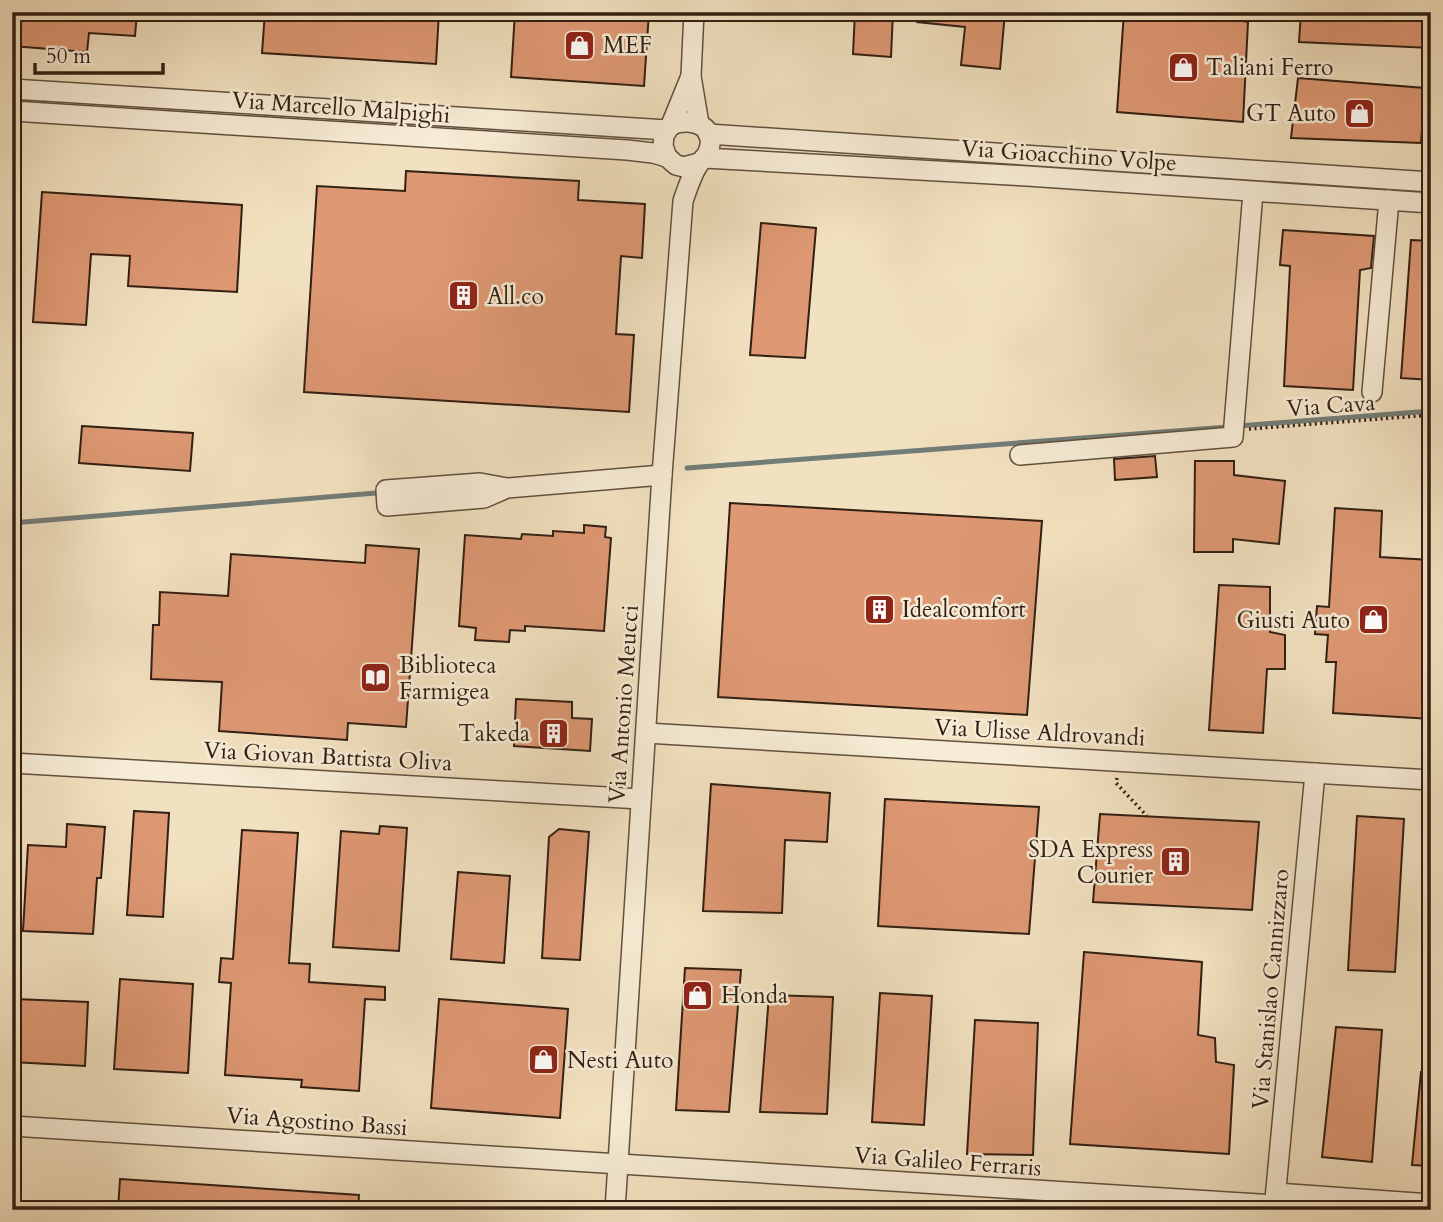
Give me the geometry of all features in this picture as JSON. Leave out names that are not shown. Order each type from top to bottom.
[{"type":"street","name":"Via Antonio Meucci","points":[[615,1210],[662,475],[683,201],[710,144],[703,129],[691,76],[694,12]]},
{"type":"street","name":"Via Antonio Meucci","points":[[683,201],[663,141],[691,76]]},
{"type":"street","name":"Via Marcello Malpighi","points":[[12,89],[669,127]]},
{"type":"street","name":"Via Marcello Malpighi","points":[[12,111],[613,149],[653,153],[668,159]]},
{"type":"street","points":[[669,127],[682,120],[703,129]]},
{"type":"street","name":"Via Gioacchino Volpe","points":[[703,129],[1431,182]]},
{"type":"street","points":[[668,159],[684,167],[701,161]]},
{"type":"street","name":"Via Gioacchino Volpe","points":[[701,161],[1027,176],[1431,203]]},
{"type":"street","points":[[1020,455],[1233,438],[1253,192]]},
{"type":"street","points":[[1372,392],[1389,200]]},
{"type":"street","points":[[507,488],[484,498],[387,506],[386,490],[480,483],[507,488],[662,475]]},
{"type":"street","name":"Via Ulisse Aldrovandi","points":[[646,733],[1431,780]]},
{"type":"street","name":"Via Giovan Battista Oliva","points":[[12,762],[641,799]]},
{"type":"street","name":"Via Stanislao Cannizzaro","points":[[1275,1203],[1315,773]]},
{"type":"street","name":"Via Agostino Bassi","points":[[12,1126],[618,1165]]},
{"type":"street","name":"Via Galileo Ferraris","points":[[618,1165],[1275,1203],[1431,1204]]},
{"type":"path","name":"Via Cava","points":[[1233,423],[1431,415]]},
{"type":"path","points":[[1116,783],[1147,816]]},
{"type":"building","points":[[12,12],[137,12],[135,36],[89,33],[87,52],[12,46]]},
{"type":"building","points":[[265,12],[439,12],[436,64],[262,53]]},
{"type":"building","name":"MEF","points":[[515,12],[649,12],[644,86],[511,77]]},
{"type":"building","points":[[855,12],[893,12],[891,57],[853,54]]},
{"type":"building","points":[[917,12],[1005,12],[1000,69],[961,65],[965,27],[917,22]]},
{"type":"building","name":"Taliani Ferro","points":[[1124,12],[1233,12],[1233,19],[1248,22],[1243,122],[1117,112]]},
{"type":"building","points":[[1301,12],[1431,12],[1431,48],[1299,42]]},
{"type":"building","name":"GT Auto","points":[[1298,78],[1425,88],[1421,143],[1291,138]]},
{"type":"building","name":"All.co","points":[[406,171],[579,181],[578,200],[645,204],[642,258],[621,256],[616,334],[634,335],[629,412],[304,392],[317,186],[405,191]]},
{"type":"building","points":[[42,192],[242,205],[237,292],[128,286],[130,256],[91,254],[86,325],[33,322]]},
{"type":"building","points":[[761,223],[816,228],[805,358],[750,355]]},
{"type":"building","points":[[1283,230],[1374,236],[1371,268],[1360,270],[1353,390],[1284,386],[1290,266],[1280,265]]},
{"type":"building","points":[[1411,240],[1431,241],[1431,380],[1401,378]]},
{"type":"building","points":[[82,426],[193,433],[190,471],[79,463]]},
{"type":"building","points":[[1155,456],[1157,477],[1115,480],[1114,459]]},
{"type":"building","points":[[1195,461],[1234,461],[1234,475],[1285,481],[1279,544],[1233,539],[1233,552],[1194,552]]},
{"type":"building","name":"Idealcomfort","points":[[730,503],[1042,521],[1027,715],[718,697]]},
{"type":"building","name":"Giusti Auto","points":[[1335,508],[1382,511],[1380,557],[1431,560],[1431,719],[1333,713],[1336,662],[1326,662],[1328,635],[1315,634],[1317,606],[1329,607]]},
{"type":"building","points":[[584,525],[606,527],[605,537],[611,538],[604,631],[525,626],[525,631],[510,630],[509,642],[475,640],[476,628],[459,626],[465,535],[521,539],[522,534],[553,536],[553,531],[584,533]]},
{"type":"building","points":[[366,545],[419,549],[406,727],[348,723],[347,740],[219,731],[222,682],[151,679],[153,625],[159,625],[160,592],[228,596],[231,554],[365,563]]},
{"type":"building","points":[[1219,585],[1270,587],[1270,632],[1285,635],[1285,669],[1267,669],[1263,733],[1209,730]]},
{"type":"building","name":"Takeda","points":[[516,699],[572,702],[572,718],[592,719],[590,751],[514,746]]},
{"type":"building","points":[[711,784],[830,793],[827,842],[785,840],[782,913],[703,911]]},
{"type":"building","points":[[885,799],[1039,807],[1029,934],[878,926]]},
{"type":"building","points":[[134,811],[169,813],[163,917],[127,915]]},
{"type":"building","name":"SDA Express Courier","points":[[1100,814],[1259,822],[1252,910],[1093,902]]},
{"type":"building","points":[[1357,816],[1404,819],[1395,972],[1348,970]]},
{"type":"building","points":[[67,824],[105,827],[101,878],[97,878],[93,934],[23,931],[28,845],[66,847]]},
{"type":"building","points":[[380,826],[407,828],[399,951],[333,947],[341,831],[379,834]]},
{"type":"building","points":[[559,829],[589,832],[580,960],[542,958],[549,837]]},
{"type":"building","points":[[242,830],[298,833],[289,963],[310,964],[309,982],[385,987],[385,1000],[365,999],[359,1091],[301,1087],[302,1080],[225,1075],[231,983],[219,982],[221,958],[233,959]]},
{"type":"building","points":[[458,872],[510,876],[504,963],[451,959]]},
{"type":"building","points":[[1084,952],[1202,962],[1198,1035],[1215,1038],[1216,1062],[1234,1065],[1229,1154],[1070,1144]]},
{"type":"building","points":[[685,968],[741,970],[729,1112],[676,1110]]},
{"type":"building","points":[[120,979],[193,984],[188,1073],[114,1069]]},
{"type":"building","points":[[880,993],[932,996],[924,1125],[872,1122]]},
{"type":"building","points":[[769,995],[833,997],[827,1114],[760,1112]]},
{"type":"building","points":[[15,999],[88,1002],[85,1066],[12,1062]]},
{"type":"building","points":[[439,999],[568,1009],[560,1118],[431,1108]]},
{"type":"building","points":[[975,1020],[1038,1023],[1033,1155],[967,1154]]},
{"type":"building","points":[[1336,1027],[1382,1030],[1372,1162],[1322,1157]]},
{"type":"building","points":[[1421,1072],[1431,1072],[1431,1166],[1412,1165]]},
{"type":"building","points":[[120,1179],[359,1195],[358,1210],[118,1210]]},
{"type":"waterway","points":[[1238,426],[1431,411]]},
{"type":"waterway","points":[[687,468],[1228,427]]},
{"type":"waterway","points":[[12,523],[376,493]]},
{"type":"place","name":"MEF","points":[[580,45]]},
{"type":"place","name":"Taliani Ferro","points":[[1183,67]]},
{"type":"place","name":"GT Auto","points":[[1359,113]]},
{"type":"place","name":"All.co","points":[[464,296]]},
{"type":"place","name":"Idealcomfort","points":[[879,609]]},
{"type":"place","name":"Giusti Auto","points":[[1373,620]]},
{"type":"place","name":"Biblioteca Farmigea","points":[[376,678]]},
{"type":"place","name":"Takeda","points":[[553,733]]},
{"type":"place","name":"SDA Express Courier","points":[[1176,862]]},
{"type":"place","name":"Honda","points":[[698,995]]},
{"type":"place","name":"Nesti Auto","points":[[544,1060]]}]
